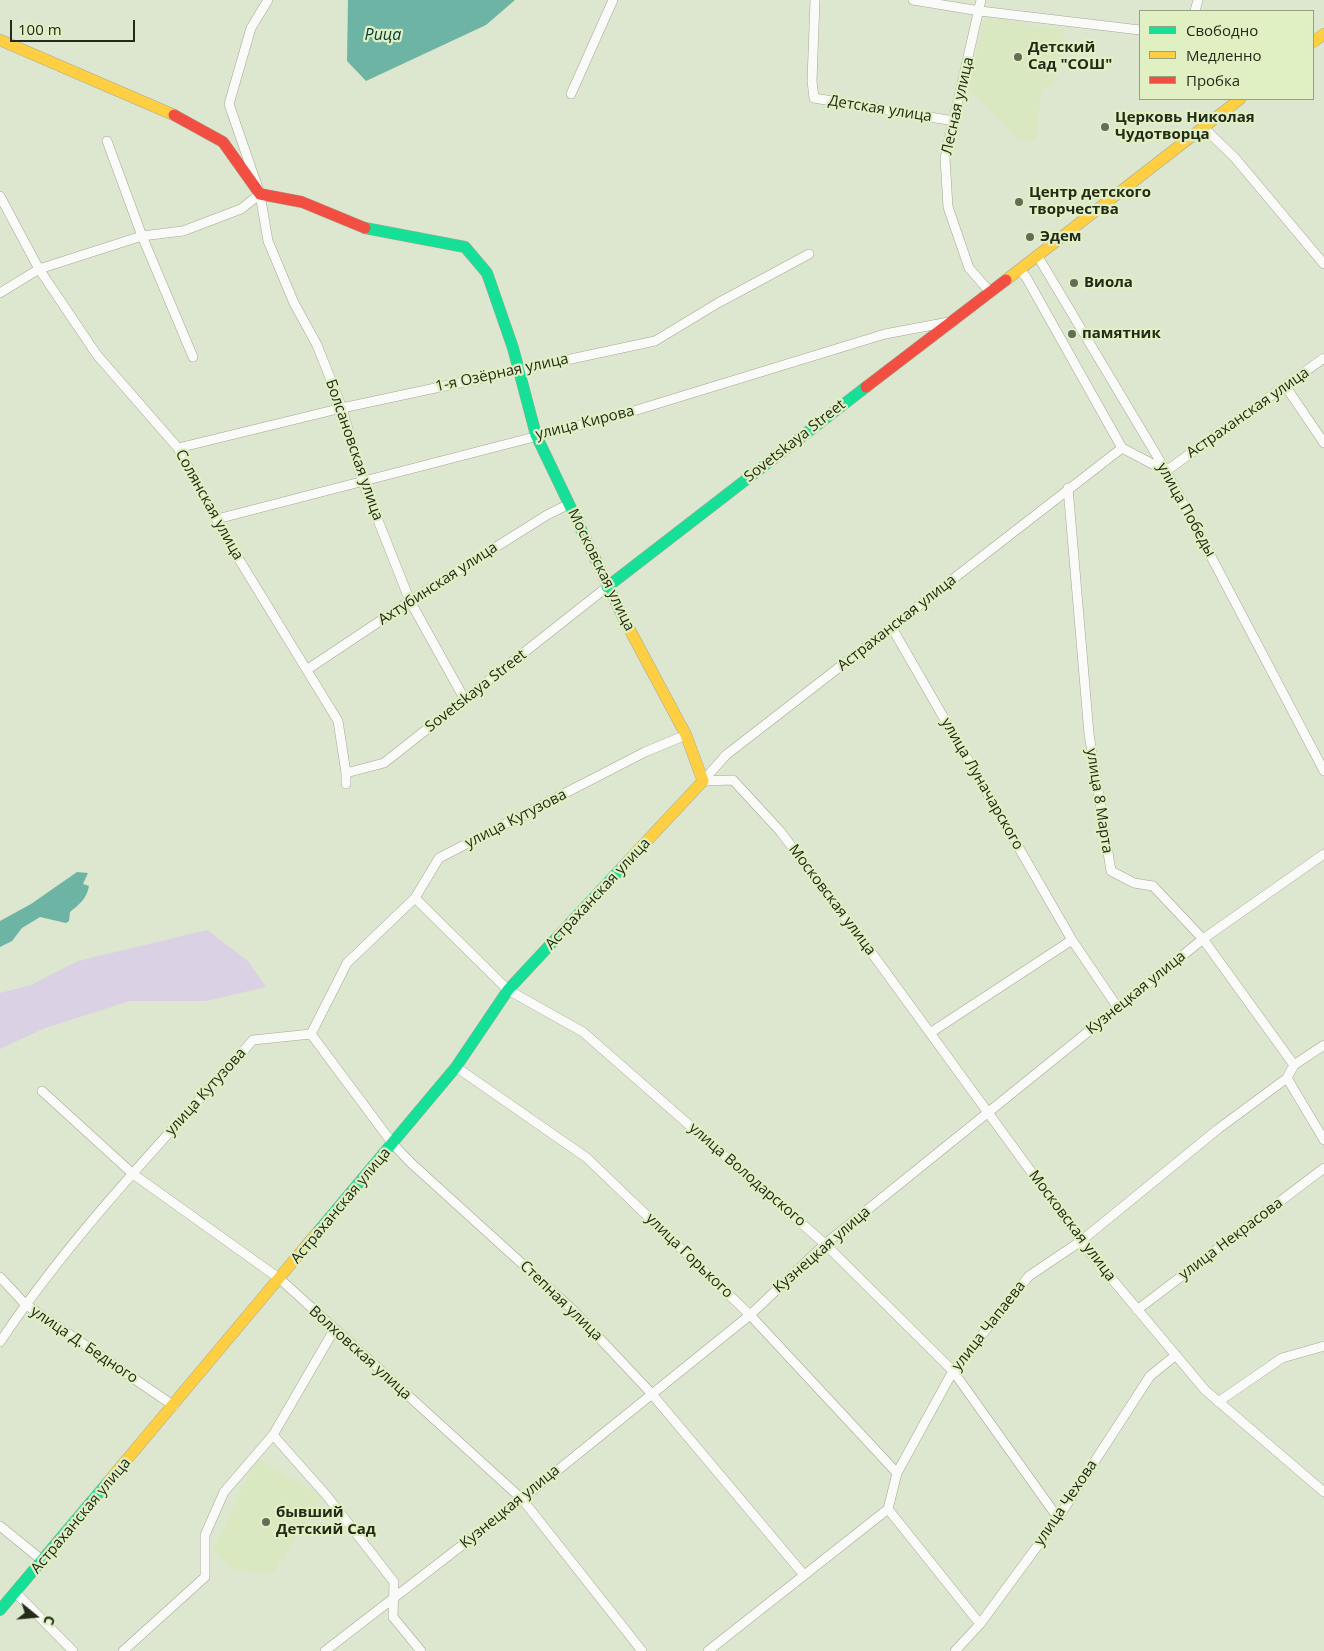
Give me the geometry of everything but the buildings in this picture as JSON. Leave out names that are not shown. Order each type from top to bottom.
[{"type":"street","name":"Болсановская улица","points":[[268,0],[251,28],[229,104],[260,194],[268,241],[294,303],[316,345],[342,408],[362,480],[410,601],[465,700]]},
{"type":"street","points":[[571,94],[613,0]]},
{"type":"street","name":"Детская улица","points":[[816,0],[812,80],[814,98],[954,121]]},
{"type":"street","points":[[914,0],[980,11],[1139,30]]},
{"type":"street","name":"Лесная улица","points":[[981,0],[945,158],[948,207],[969,268],[990,292]]},
{"type":"street","points":[[0,40],[162,108],[207,132],[222,142],[260,194],[241,209],[183,232],[142,236],[38,269],[0,293]]},
{"type":"street","name":"Sovetskaya Street","points":[[346,773],[384,763],[607,587],[1239,100]]},
{"type":"street","points":[[1203,127],[1235,158],[1324,264]]},
{"type":"street","points":[[107,142],[142,236],[193,358]]},
{"type":"street","name":"Московская улица","points":[[260,194],[302,202],[372,230],[465,247],[487,273],[519,369],[536,435],[607,587],[686,736],[704,781],[733,780],[780,831],[1081,1241],[1137,1310],[1205,1390],[1324,1492]]},
{"type":"street","name":"Солянская улица","points":[[0,196],[38,269],[98,355],[178,448],[232,548],[308,669],[338,721],[346,784]]},
{"type":"street","name":"1-я Озёрная улица","points":[[178,448],[342,408],[655,341],[718,303],[809,254]]},
{"type":"street","name":"улица Победы","points":[[1037,255],[1166,471],[1324,771]]},
{"type":"street","points":[[1019,269],[1026,278],[1122,448],[1166,471]]},
{"type":"street","name":"улица Кирова","points":[[217,519],[627,413],[885,334],[951,321]]},
{"type":"street","name":"Астраханская улица","points":[[1166,471],[1324,358]]},
{"type":"street","points":[[1286,387],[1324,442]]},
{"type":"street","name":"Астраханская улица","points":[[0,1610],[174,1406],[456,1068],[508,990],[704,781],[726,755],[1122,448]]},
{"type":"street","name":"улица 8 Марта","points":[[1068,488],[1089,734],[1110,871],[1134,883],[1153,886],[1203,939],[1294,1065]]},
{"type":"street","name":"Ахтубинская улица","points":[[308,669],[410,601],[547,515],[569,504]]},
{"type":"street","name":"улица Луначарского","points":[[892,628],[1072,940],[1118,1008]]},
{"type":"street","name":"улица Кутузова","points":[[0,1342],[25,1304],[132,1174],[253,1040],[311,1034],[346,963],[414,898],[439,858],[645,752],[686,736]]},
{"type":"street","name":"Кузнецкая улица","points":[[325,1651],[394,1600],[750,1315],[825,1244],[1203,939],[1324,854]]},
{"type":"street","name":"улица Володарского","points":[[414,898],[508,990],[583,1032],[825,1244],[952,1371],[1058,1518]]},
{"type":"street","points":[[930,1033],[1072,940]]},
{"type":"street","name":"Степная улица","points":[[311,1034],[393,1144],[572,1309],[651,1393],[804,1575]]},
{"type":"street","name":"улица Чапаева","points":[[888,1509],[897,1474],[952,1371],[1029,1276],[1081,1241],[1218,1129],[1287,1078],[1294,1065],[1324,1045]]},
{"type":"street","name":"улица Горького","points":[[456,1068],[587,1158],[750,1315],[897,1474]]},
{"type":"street","points":[[1287,1078],[1324,1140]]},
{"type":"street","name":"Волховская улица","points":[[42,1091],[132,1174],[280,1279],[334,1330],[522,1498],[642,1651]]},
{"type":"street","name":"улица Некрасова","points":[[1137,1310],[1324,1168]]},
{"type":"street","name":"улица Д. Бедного","points":[[0,1277],[25,1304],[174,1406]]},
{"type":"street","points":[[123,1651],[205,1577],[205,1535],[224,1492],[273,1435],[334,1330]]},
{"type":"street","points":[[1218,1402],[1282,1358],[1324,1346]]},
{"type":"street","name":"улица Чехова","points":[[955,1651],[980,1624],[1058,1518],[1150,1376],[1176,1356]]},
{"type":"street","points":[[273,1435],[327,1496],[394,1582],[393,1616],[421,1651]]},
{"type":"street","points":[[708,1651],[888,1509],[980,1624]]},
{"type":"street","points":[[0,1526],[43,1561]]},
{"type":"street","points":[[16,1593],[72,1651]]},
{"type":"shaded area","name":"Детский Сад \"СОШ\"","points":[[985,17],[1064,30],[1054,83],[1042,91],[1035,139],[1020,141],[968,89]]},
{"type":"shaded area","points":[[207,930],[248,961],[266,987],[206,1001],[130,1001],[45,1028],[0,1049],[0,993],[31,985],[78,961]]},
{"type":"shaded area","name":"бывший Детский Сад","points":[[257,1459],[322,1496],[273,1573],[232,1570],[214,1548]]},
{"type":"water","name":"Рица","points":[[348,0],[515,0],[486,25],[366,81],[347,61]]},
{"type":"water","points":[[77,872],[88,873],[83,884],[89,886],[84,898],[70,912],[69,921],[66,923],[40,917],[22,928],[12,941],[0,947],[0,921],[31,904]]},
{"type":"traffic: fast","points":[[365,228],[465,247],[487,273],[513,348],[536,435],[624,619]]},
{"type":"traffic: fast","points":[[607,587],[866,387]]},
{"type":"traffic: fast","points":[[316,1234],[456,1067],[508,990],[629,860]]},
{"type":"traffic: fast","points":[[0,1610],[108,1482]]},
{"type":"traffic: slow","points":[[1314,41],[1324,34]]},
{"type":"traffic: slow","points":[[0,40],[174,115]]},
{"type":"traffic: slow","points":[[1006,280],[1239,100]]},
{"type":"traffic: slow","points":[[624,619],[686,735],[703,781],[629,860]]},
{"type":"traffic: slow","points":[[108,1482],[316,1234]]},
{"type":"traffic: jam","points":[[174,115],[223,142],[260,194],[302,202],[365,228]]},
{"type":"traffic: jam","points":[[866,387],[1006,280]]},
{"type":"place","name":"Детский Сад \"СОШ\"","points":[[1018,57]]},
{"type":"place","name":"Церковь Николая Чудотворца","points":[[1105,127]]},
{"type":"place","name":"Центр детского творчества","points":[[1019,202]]},
{"type":"place","name":"Эдем","points":[[1030,237]]},
{"type":"place","name":"Виола","points":[[1074,283]]},
{"type":"place","name":"памятник","points":[[1072,334]]},
{"type":"place","name":"бывший Детский Сад","points":[[266,1522]]}]
